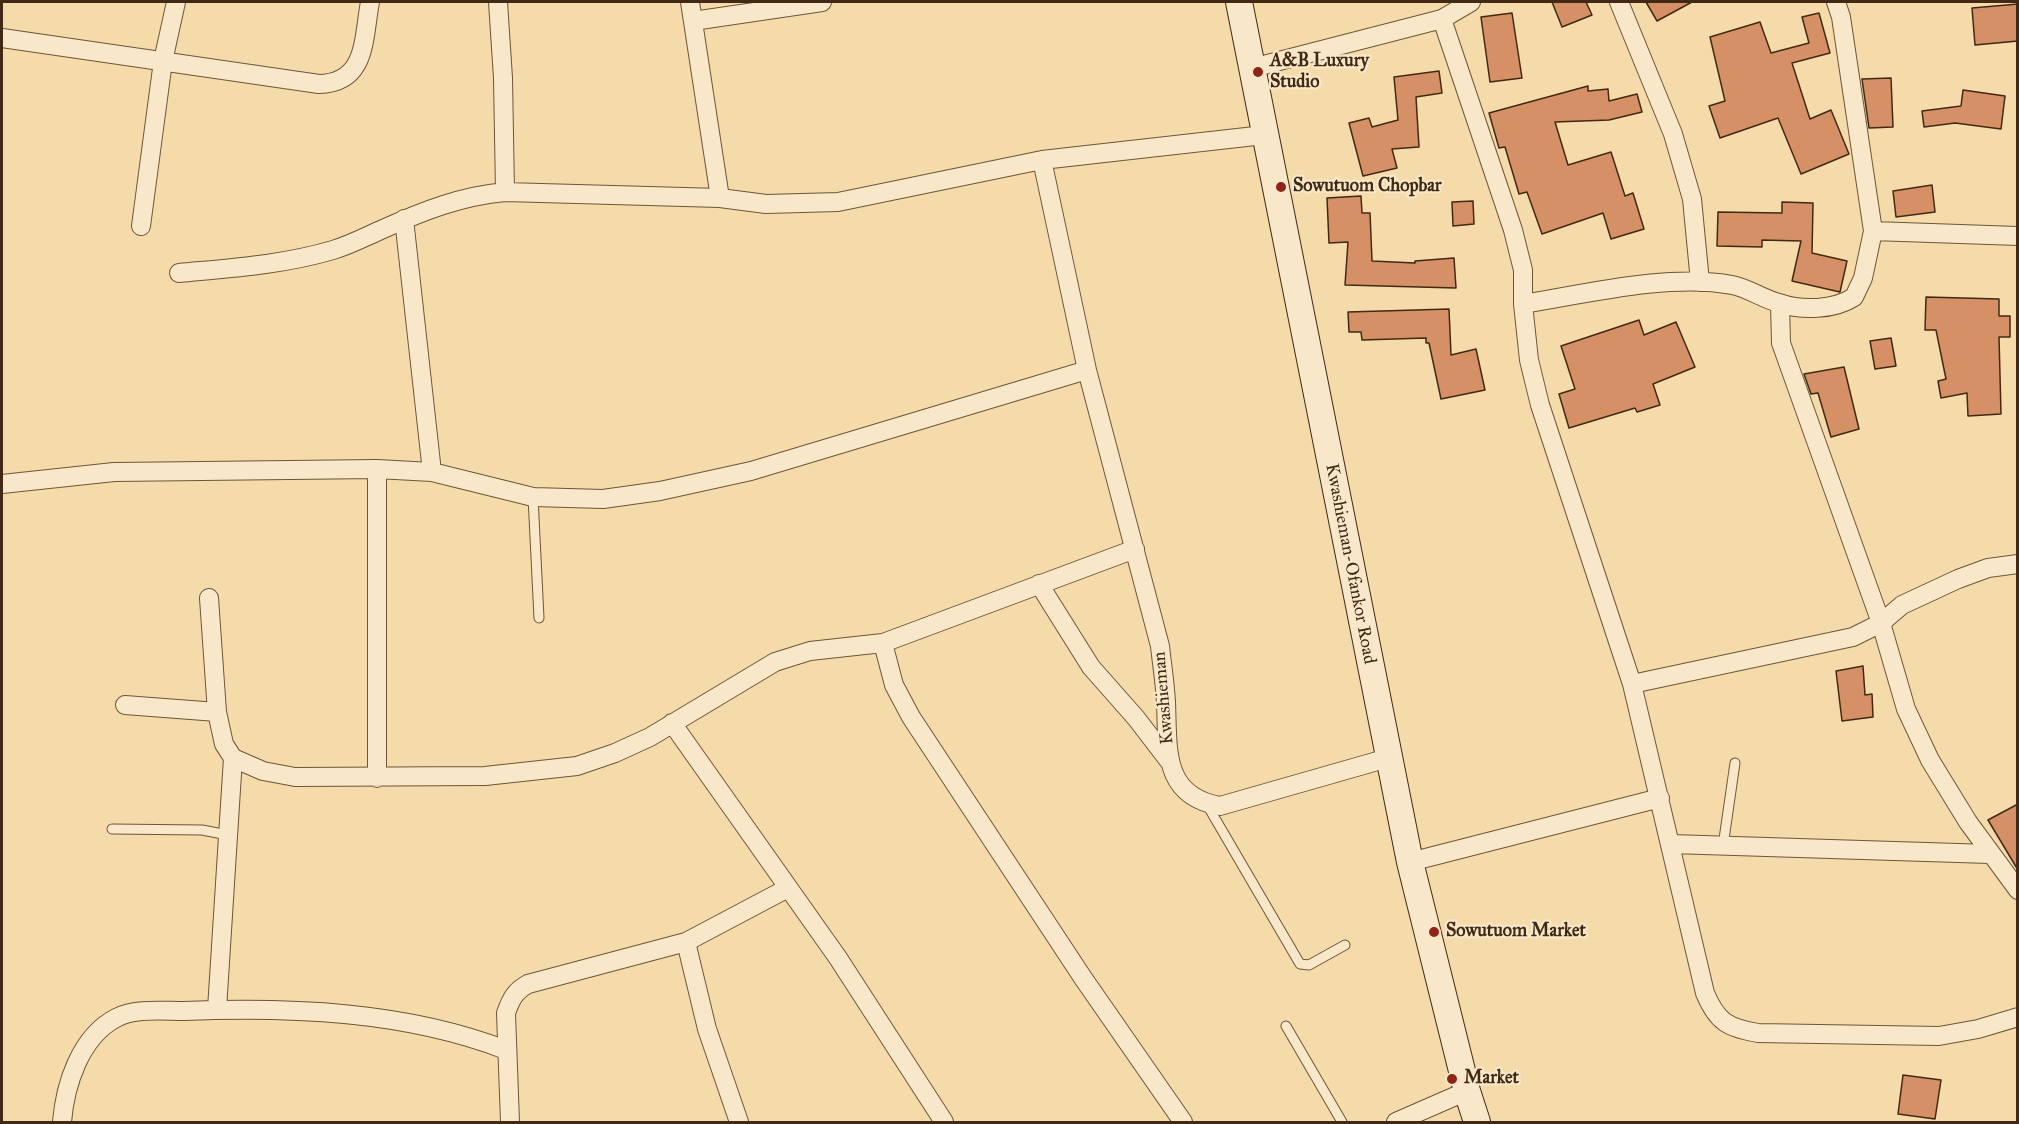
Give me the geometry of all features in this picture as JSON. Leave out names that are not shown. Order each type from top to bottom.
[{"type":"main road","name":"Kwashieman-Ofankor Road","points":[[1239,2],[1410,862],[1467,1091],[1478,1122]]},
{"type":"street","points":[[141,226],[163,61],[176,2]]},
{"type":"street","points":[[2,38],[319,84],[333,84],[346,77],[359,61],[369,2]]},
{"type":"street","points":[[498,2],[503,78],[505,192]]},
{"type":"street","points":[[690,2],[720,198]]},
{"type":"street","points":[[693,21],[822,2]]},
{"type":"street","points":[[1252,68],[1442,20],[1470,2]]},
{"type":"street","points":[[1619,2],[1673,134],[1692,199],[1700,282]]},
{"type":"street","points":[[1523,304],[1618,289],[1700,282],[1733,285],[1780,304],[1825,307],[1846,302],[1854,297],[1863,278],[1873,231],[1841,17],[1836,2]]},
{"type":"street","points":[[1442,20],[1513,230],[1524,270],[1523,304],[1529,360],[1540,405],[1632,684],[1705,993],[1712,1008],[1722,1021],[1735,1029],[1758,1033],[1939,1036],[1978,1029],[2018,1017]]},
{"type":"street","points":[[179,273],[279,264],[335,250],[448,202],[478,195],[505,192],[720,198],[787,204],[838,202],[1042,160],[1264,135]]},
{"type":"street","name":"Kwashieman","points":[[1042,160],[1086,370],[1160,646],[1165,685],[1169,761],[1174,775],[1184,789],[1192,798],[1206,803]]},
{"type":"street","points":[[404,219],[432,472]]},
{"type":"street","points":[[1873,231],[2018,236]]},
{"type":"street","points":[[1780,304],[1782,343],[1881,623],[1906,709],[1930,760],[1990,854],[2018,890]]},
{"type":"street","points":[[2,484],[114,472],[377,469],[432,472],[533,497],[603,499],[660,491],[751,471],[1086,370]]},
{"type":"street","points":[[377,469],[377,778]]},
{"type":"street","points":[[209,598],[217,712],[224,744],[233,758],[263,771],[295,777],[485,776],[577,766],[615,753],[672,723],[775,662],[810,651],[883,643],[1135,549]]},
{"type":"street","points":[[1632,684],[1853,637],[1881,623],[1902,605],[1958,579],[1988,568],[2018,564]]},
{"type":"street","points":[[1039,584],[1091,667],[1136,718],[1169,761]]},
{"type":"street","points":[[883,643],[894,686],[911,717],[1083,978],[1183,1122]]},
{"type":"street","points":[[125,705],[217,712]]},
{"type":"street","points":[[672,723],[838,958],[944,1122]]},
{"type":"street","points":[[217,1009],[233,758]]},
{"type":"street","points":[[1206,803],[1220,806],[1234,804],[1388,758]]},
{"type":"street","points":[[1410,862],[1660,798]]},
{"type":"street","points":[[1671,844],[1990,854]]},
{"type":"street","points":[[510,1122],[506,1013],[510,1001],[520,988],[686,942],[788,888]]},
{"type":"street","points":[[686,942],[707,1029],[739,1122]]},
{"type":"street","points":[[62,1122],[64,1098],[84,1050],[99,1030],[117,1017],[141,1012],[217,1009],[312,1013],[395,1020],[467,1035],[506,1050]]},
{"type":"street","points":[[1396,1122],[1467,1091]]},
{"type":"lane","points":[[533,497],[539,618]]},
{"type":"lane","points":[[1724,846],[1734,763]]},
{"type":"lane","points":[[1206,803],[1293,956],[1300,964],[1309,965],[1345,945]]},
{"type":"lane","points":[[112,829],[202,830],[228,835]]},
{"type":"lane","points":[[1286,1026],[1342,1122]]},
{"type":"building","points":[[1552,2],[1586,2],[1592,15],[1562,27]]},
{"type":"building","points":[[1646,2],[1692,2],[1657,21]]},
{"type":"building","points":[[2018,4],[2018,41],[1975,45],[1972,8]]},
{"type":"building","points":[[1512,13],[1522,78],[1490,82],[1481,17]]},
{"type":"building","points":[[1819,13],[1830,53],[1792,63],[1810,119],[1831,110],[1849,154],[1801,174],[1778,118],[1720,138],[1709,106],[1725,101],[1710,37],[1760,22],[1771,53],[1809,43],[1802,17]]},
{"type":"building","points":[[1439,71],[1442,93],[1416,97],[1419,147],[1392,149],[1397,168],[1363,176],[1349,123],[1369,118],[1372,127],[1398,120],[1394,77]]},
{"type":"building","points":[[1891,78],[1893,127],[1869,128],[1862,79]]},
{"type":"building","points":[[1588,86],[1588,91],[1608,89],[1609,101],[1637,94],[1642,112],[1609,120],[1555,122],[1568,165],[1611,152],[1625,196],[1633,193],[1644,229],[1611,239],[1603,213],[1542,234],[1527,192],[1519,194],[1505,147],[1499,148],[1489,113]]},
{"type":"building","points":[[1963,90],[2005,96],[2001,129],[1955,123],[1924,127],[1922,111],[1961,106]]},
{"type":"building","points":[[1932,185],[1935,212],[1896,217],[1893,191]]},
{"type":"building","points":[[1361,196],[1362,213],[1370,213],[1372,261],[1415,263],[1415,261],[1454,258],[1456,288],[1345,285],[1348,242],[1329,243],[1327,198]]},
{"type":"building","points":[[1473,201],[1474,224],[1453,226],[1452,202]]},
{"type":"building","points":[[1782,202],[1813,203],[1812,253],[1847,261],[1840,292],[1792,281],[1801,241],[1762,240],[1762,247],[1717,246],[1718,212],[1782,213]]},
{"type":"building","points":[[1926,297],[1999,299],[1999,316],[2010,316],[2010,337],[1999,337],[2001,414],[1968,416],[1967,393],[1941,398],[1938,381],[1946,379],[1936,330],[1925,330]]},
{"type":"building","points":[[1449,309],[1451,355],[1476,349],[1485,390],[1441,399],[1426,338],[1362,340],[1361,332],[1349,332],[1348,312]]},
{"type":"building","points":[[1639,320],[1644,335],[1676,322],[1695,367],[1653,384],[1660,405],[1637,412],[1635,408],[1569,428],[1559,394],[1575,389],[1561,346]]},
{"type":"building","points":[[1891,338],[1896,366],[1875,369],[1870,341]]},
{"type":"building","points":[[1844,367],[1859,429],[1831,437],[1818,393],[1811,394],[1804,374]]},
{"type":"building","points":[[1863,666],[1865,695],[1872,694],[1873,717],[1842,721],[1836,671]]},
{"type":"building","points":[[2018,804],[2018,870],[1988,820]]},
{"type":"building","points":[[1903,1075],[1941,1080],[1935,1119],[1898,1114]]},
{"type":"place","name":"A&B Luxury Studio","points":[[1258,72]]},
{"type":"place","name":"Sowutuom Chopbar","points":[[1281,187]]},
{"type":"place","name":"Sowutuom Market","points":[[1434,932]]},
{"type":"place","name":"Market","points":[[1452,1079]]}]
